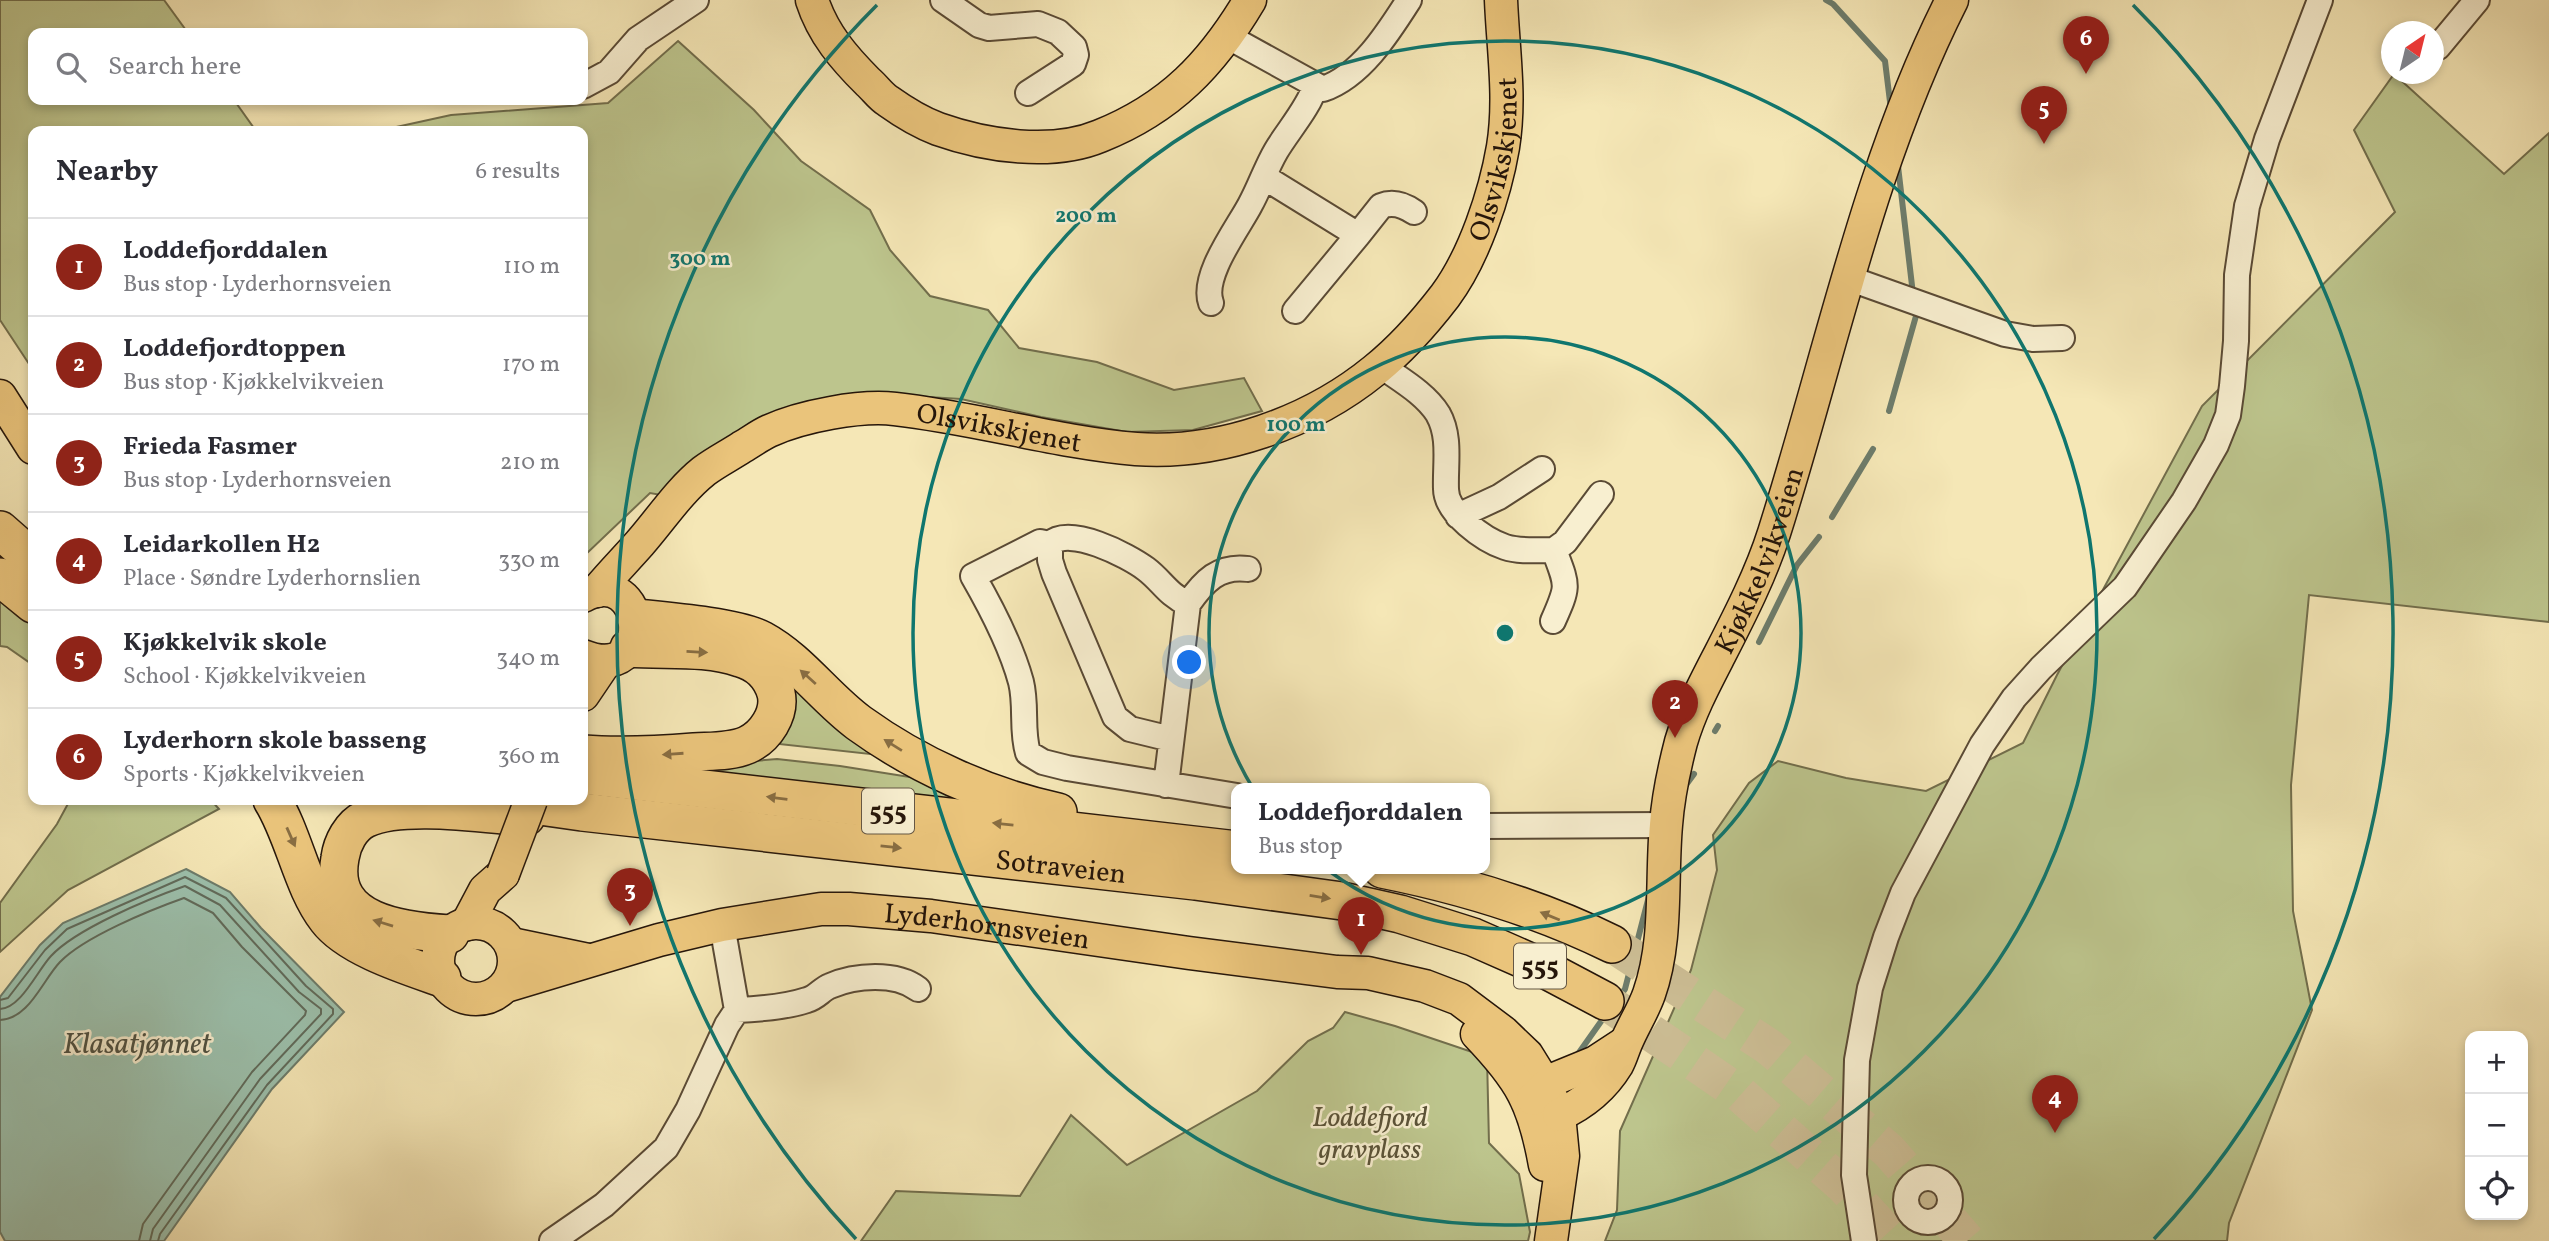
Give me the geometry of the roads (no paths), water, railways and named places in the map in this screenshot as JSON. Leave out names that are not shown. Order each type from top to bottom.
[{"type":"highway","points":[[0,530],[28,555]]},
{"type":"highway","points":[[0,577],[28,600]]},
{"type":"highway","points":[[588,754],[622,757],[726,750],[749,744],[771,725],[777,698],[768,674],[740,657],[705,652],[608,624]]},
{"type":"highway","name":"555","points":[[608,624],[742,633],[760,639],[781,653],[859,723],[929,766],[1004,797],[1041,808],[1077,816],[1162,827],[1193,845]]},
{"type":"highway","name":"Sotraveien","points":[[588,776],[1231,849]]},
{"type":"highway","points":[[274,805],[327,919],[345,935],[379,954],[442,978]]},
{"type":"highway","name":"Sotraveien","points":[[540,805],[1169,878],[1342,901],[1455,930],[1539,966],[1605,1001]]},
{"type":"highway","name":"555","points":[[458,929],[405,929],[368,918],[353,907],[340,887],[338,869],[342,846],[349,833],[363,819],[392,812],[419,810],[526,817],[777,845],[799,836]]},
{"type":"highway","name":"555","points":[[1406,874],[1491,895],[1545,914],[1612,944]]},
{"type":"main road","points":[[812,0],[818,17],[839,51],[886,99],[937,129],[1006,146],[1053,147],[1099,137],[1162,103],[1182,89],[1227,36],[1250,0]]},
{"type":"main road","name":"Olsvikskjenet","points":[[588,681],[643,540],[681,493],[705,471],[769,431],[807,419],[848,411],[892,409],[1095,445],[1140,449],[1216,444],[1257,433],[1292,419],[1326,402],[1380,365],[1446,295],[1467,258],[1483,220],[1503,148],[1506,115],[1506,64],[1501,0]]},
{"type":"main road","name":"Kjøkkelvikveien","points":[[1559,1115],[1578,1106],[1597,1091],[1618,1065],[1649,993],[1662,928],[1666,825],[1685,730],[1693,706],[1737,620],[1774,535],[1812,411],[1824,357],[1893,135],[1930,44],[1952,0]]},
{"type":"main road","points":[[0,396],[28,441]]},
{"type":"main road","points":[[503,874],[485,890],[458,929],[442,943],[438,967],[442,978],[451,990],[469,999],[487,998],[506,986],[514,965],[500,916],[505,895],[503,874],[529,805]]},
{"type":"main road","name":"Lyderhornsveien","points":[[506,986],[589,960],[722,925],[821,909],[931,916],[1189,953],[1338,972],[1368,973],[1425,986],[1459,999],[1503,1032],[1527,1055],[1538,1093],[1539,1128],[1548,1179],[1556,1203]]},
{"type":"main road","points":[[458,929],[485,924],[506,939]]},
{"type":"main road","name":"Lyderhornsveien","points":[[506,939],[589,960]]},
{"type":"main road","points":[[1538,1093],[1596,1062],[1626,1042]]},
{"type":"main road","name":"Lyderhornsveien","points":[[1538,1093],[1559,1115],[1563,1156],[1551,1241]]},
{"type":"street","points":[[588,83],[609,72],[638,39],[695,0]]},
{"type":"street","points":[[943,0],[979,25],[989,27],[1038,24],[1058,32],[1074,47],[1076,55],[1073,64],[1028,93]]},
{"type":"street","points":[[1227,36],[1323,89],[1353,70],[1385,37],[1409,0]]},
{"type":"street","points":[[1864,1241],[1854,1175],[1857,1060],[1870,988],[1886,937],[1915,869],[1989,735],[2014,698],[2041,668],[2125,587],[2184,501],[2216,445],[2228,415],[2232,386],[2237,275],[2247,206],[2267,139],[2320,0]]},
{"type":"street","points":[[2444,40],[2477,0]]},
{"type":"street","points":[[1211,303],[1208,294],[1213,274],[1227,244],[1275,153],[1315,86]]},
{"type":"street","points":[[1264,177],[1358,235]]},
{"type":"street","points":[[1295,312],[1381,206],[1402,204],[1414,212]]},
{"type":"street","points":[[1848,278],[2005,334],[2034,339],[2062,338]]},
{"type":"street","points":[[1380,365],[1417,392],[1437,413],[1447,450],[1447,499],[1458,516],[1505,547],[1554,551]]},
{"type":"street","points":[[1458,516],[1499,497],[1542,469]]},
{"type":"street","points":[[1554,551],[1577,527],[1601,494]]},
{"type":"street","points":[[1188,604],[1164,588],[1147,569],[1105,547],[1066,536],[1050,544],[1040,542],[973,576],[992,609],[1020,681],[1026,711],[1025,742],[1028,753],[1043,762],[1067,768],[1231,795]]},
{"type":"street","points":[[1050,544],[1050,560],[1054,573],[1115,717],[1130,729],[1171,739]]},
{"type":"street","points":[[1553,621],[1566,591],[1564,577],[1554,551]]},
{"type":"street","points":[[1166,785],[1188,604],[1219,571],[1233,567],[1248,569]]},
{"type":"street","points":[[1490,826],[1666,825]]},
{"type":"street","points":[[552,1241],[604,1205],[666,1148],[688,1110],[727,1025],[737,1010],[722,925]]},
{"type":"street","points":[[737,1010],[809,1000],[829,986],[854,980],[893,978],[918,989]]},
{"type":"water","name":"Klasatjønnet","points":[[186,869],[230,892],[261,928],[344,1012],[272,1089],[164,1241],[5,1241],[0,1232],[0,997],[40,945],[63,923]]},
{"type":"waterway","points":[[1826,0],[1833,4],[1885,61],[1891,110]]},
{"type":"waterway","points":[[1898,166],[1913,294]]},
{"type":"waterway","points":[[1889,411],[1916,316],[1915,309]]},
{"type":"waterway","points":[[1832,517],[1873,449]]},
{"type":"waterway","points":[[1759,642],[1797,565],[1819,537]]},
{"type":"waterway","points":[[1715,731],[1718,726]]},
{"type":"waterway","points":[[1683,789],[1694,774]]},
{"type":"waterway","points":[[1618,999],[1625,989],[1649,896]]},
{"type":"waterway","points":[[1578,1054],[1607,1013]]},
{"type":"tunnel","points":[[1612,944],[1769,1047],[1889,1151],[1967,1241]]},
{"type":"tunnel","points":[[1605,1001],[1739,1093],[1845,1187],[1894,1241]]},
{"type":"place","name":"Lyderhorn skole basseng","points":[[2086,74]]},
{"type":"place","name":"Kjøkkelvik skole","points":[[2044,144]]},
{"type":"place","name":"Loddefjordtoppen","points":[[1675,738]]},
{"type":"place","name":"Frieda Fasmer","points":[[630,926]]},
{"type":"place","name":"Loddefjorddalen","points":[[1361,955]]},
{"type":"place","name":"Leidarkollen H2","points":[[2055,1133]]},
{"type":"park label","name":"Loddefjord gravplass","points":[[1370,1132]]}]
